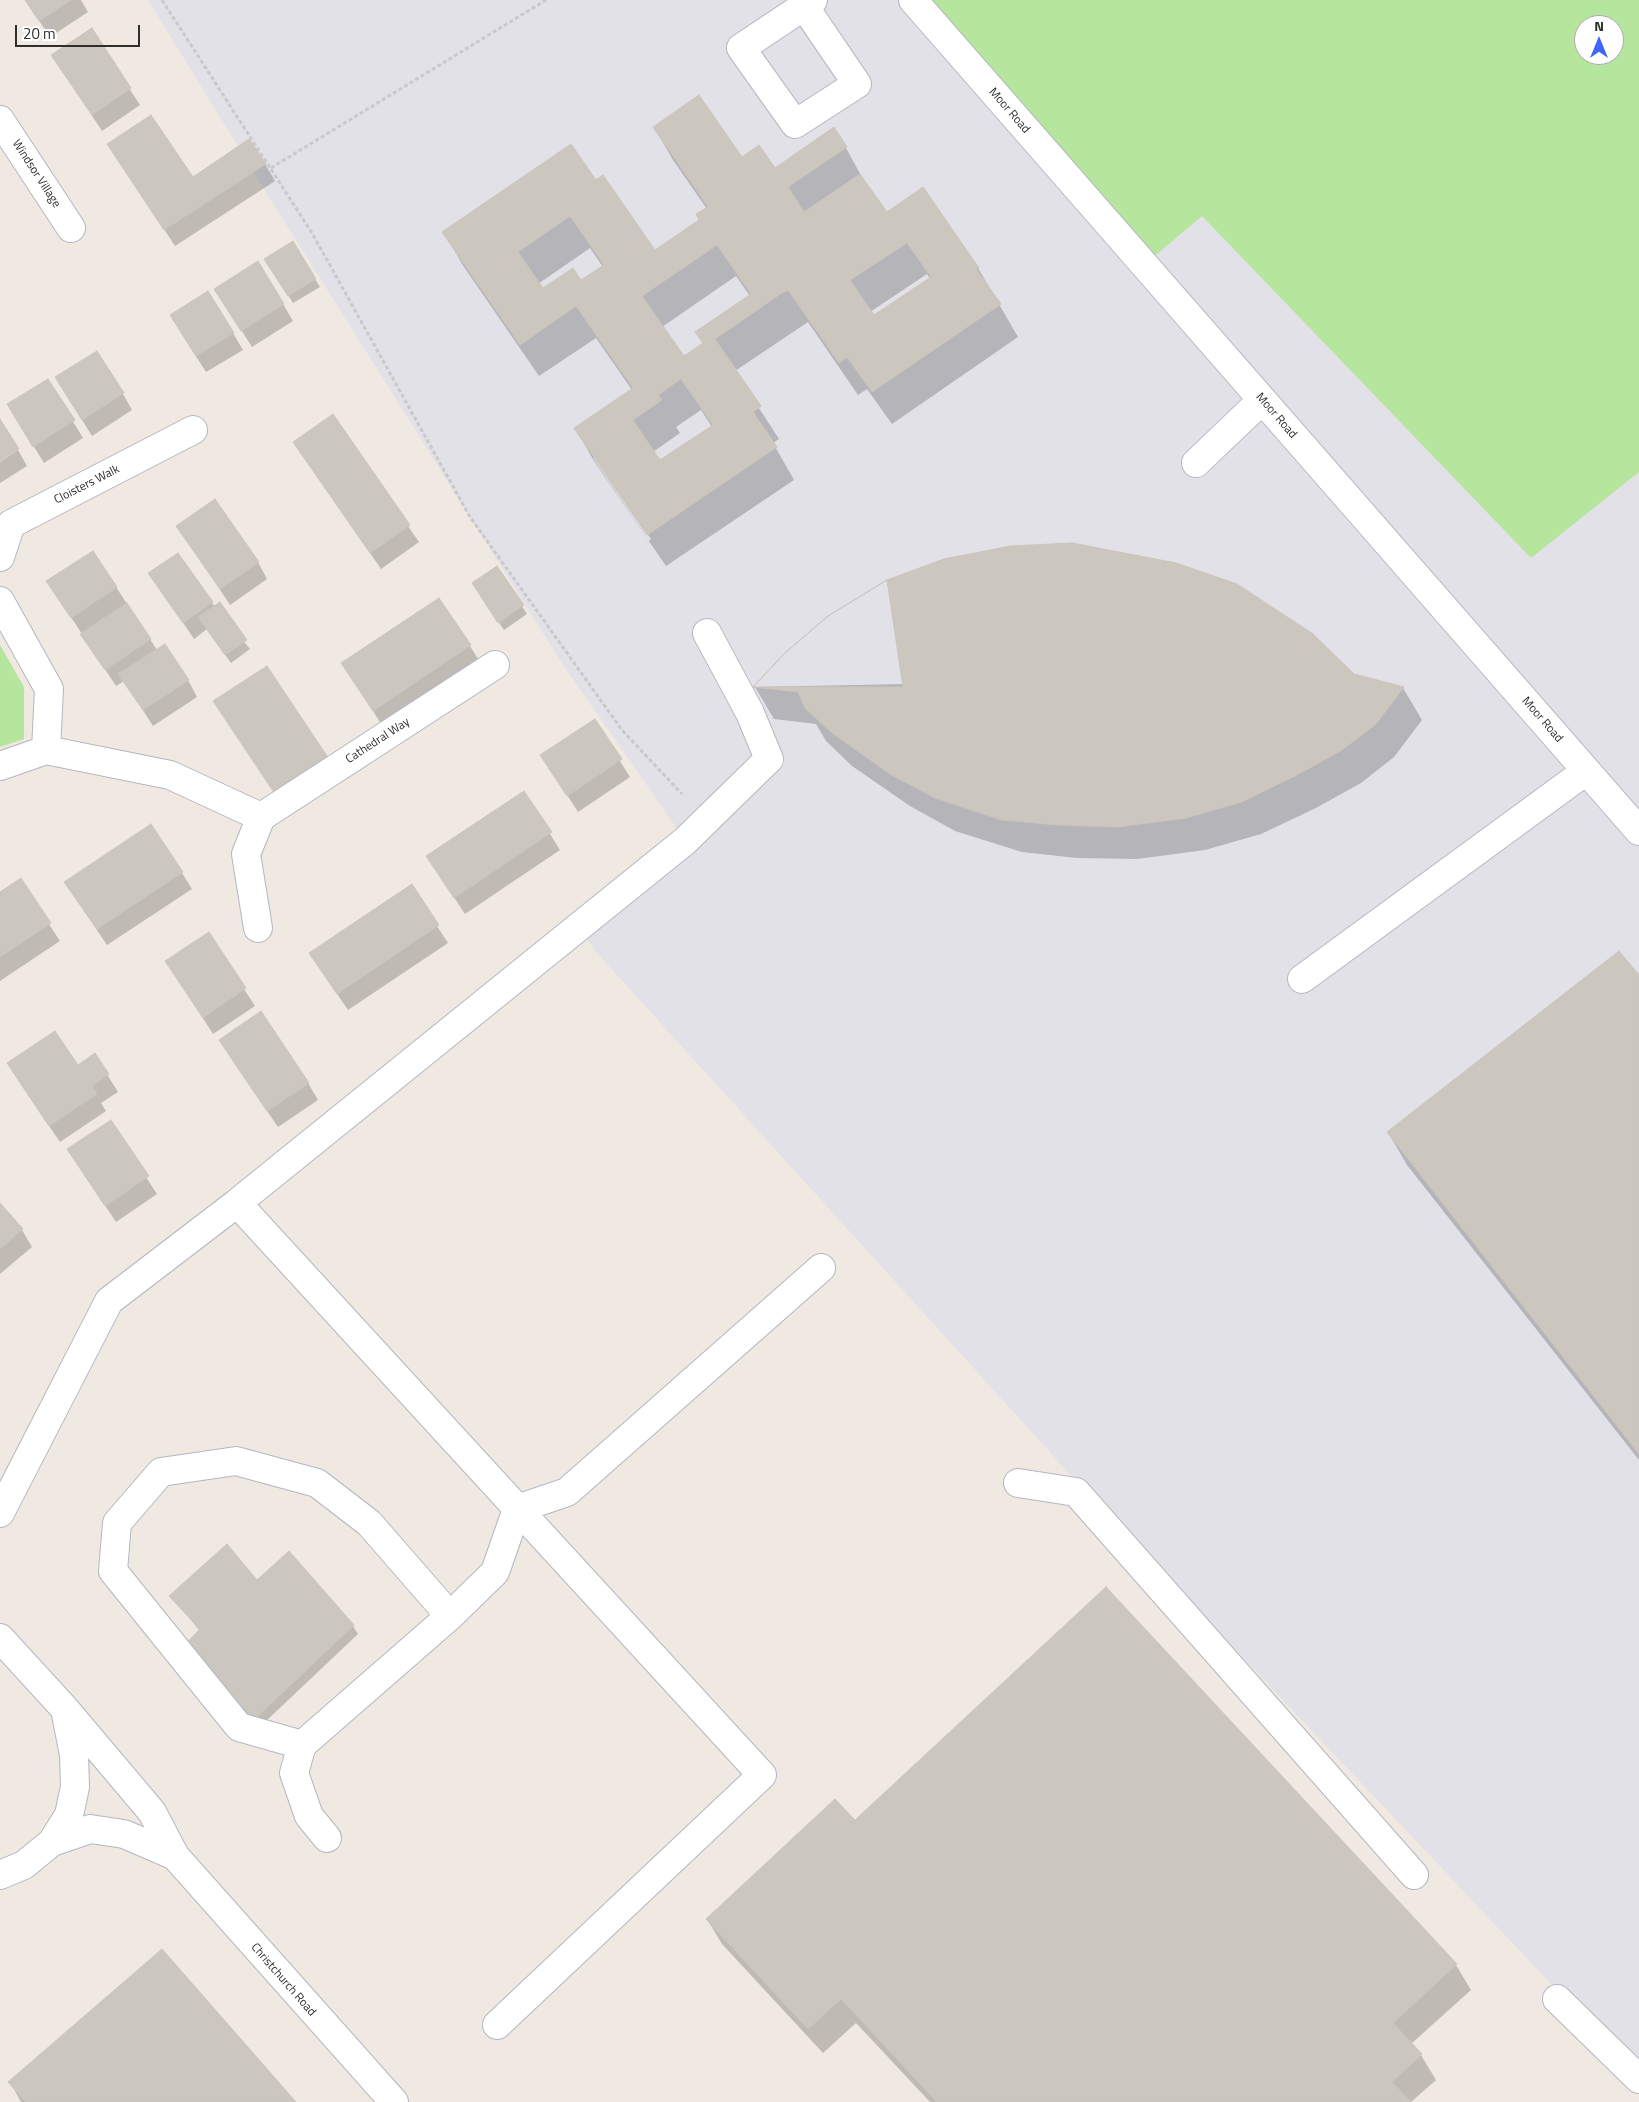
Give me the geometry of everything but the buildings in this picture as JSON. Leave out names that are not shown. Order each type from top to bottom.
[{"type":"street","name":"Moor Road","points":[[913,0],[1639,831]]},
{"type":"street","name":"Windsor Village","points":[[0,120],[71,228]]},
{"type":"street","points":[[1196,463],[1262,400]]},
{"type":"street","name":"Cloisters Walk","points":[[0,557],[11,524],[193,430]]},
{"type":"street","points":[[0,602],[49,689],[46,750]]},
{"type":"street","points":[[0,1513],[109,1301],[237,1204],[609,903],[704,823],[769,760],[750,713],[707,633]]},
{"type":"street","name":"Cathedral Way","points":[[262,817],[495,665]]},
{"type":"street","points":[[0,766],[46,750],[170,775],[262,817],[246,854],[258,928]]},
{"type":"street","points":[[1302,979],[1586,771]]},
{"type":"street","points":[[237,1204],[762,1775],[497,2025]]},
{"type":"street","points":[[517,1509],[567,1492],[821,1268]]},
{"type":"street","points":[[302,1745],[239,1727],[113,1571],[117,1523],[161,1472],[236,1461],[317,1483],[369,1523],[450,1616]]},
{"type":"street","points":[[1018,1483],[1076,1492],[1414,1875]]},
{"type":"street","points":[[327,1838],[309,1816],[294,1773],[302,1745],[450,1616],[495,1572],[517,1509]]},
{"type":"street","name":"Christchurch Road","points":[[1,1634],[152,1812],[175,1856],[394,2102]]},
{"type":"street","points":[[0,1875],[24,1865],[52,1842],[69,1815],[75,1787],[74,1755],[65,1708]]},
{"type":"street","name":"Christchurch Road","points":[[52,1842],[90,1829],[124,1834],[175,1856]]},
{"type":"street","points":[[1557,1998],[1639,2079]]},
{"type":"path","points":[[162,0],[312,233],[470,517],[622,730],[692,804],[704,823]]},
{"type":"path","points":[[270,168],[546,0]]},
{"type":"shaded area","points":[[148,0],[1639,0],[1639,2077],[1077,1482],[597,953],[579,927],[685,840],[561,662],[274,205]]},
{"type":"green space","points":[[913,0],[1639,0],[1639,472],[1531,558],[1202,216],[1144,265]]},
{"type":"green space","points":[[0,645],[24,687],[24,739],[0,747]]}]
